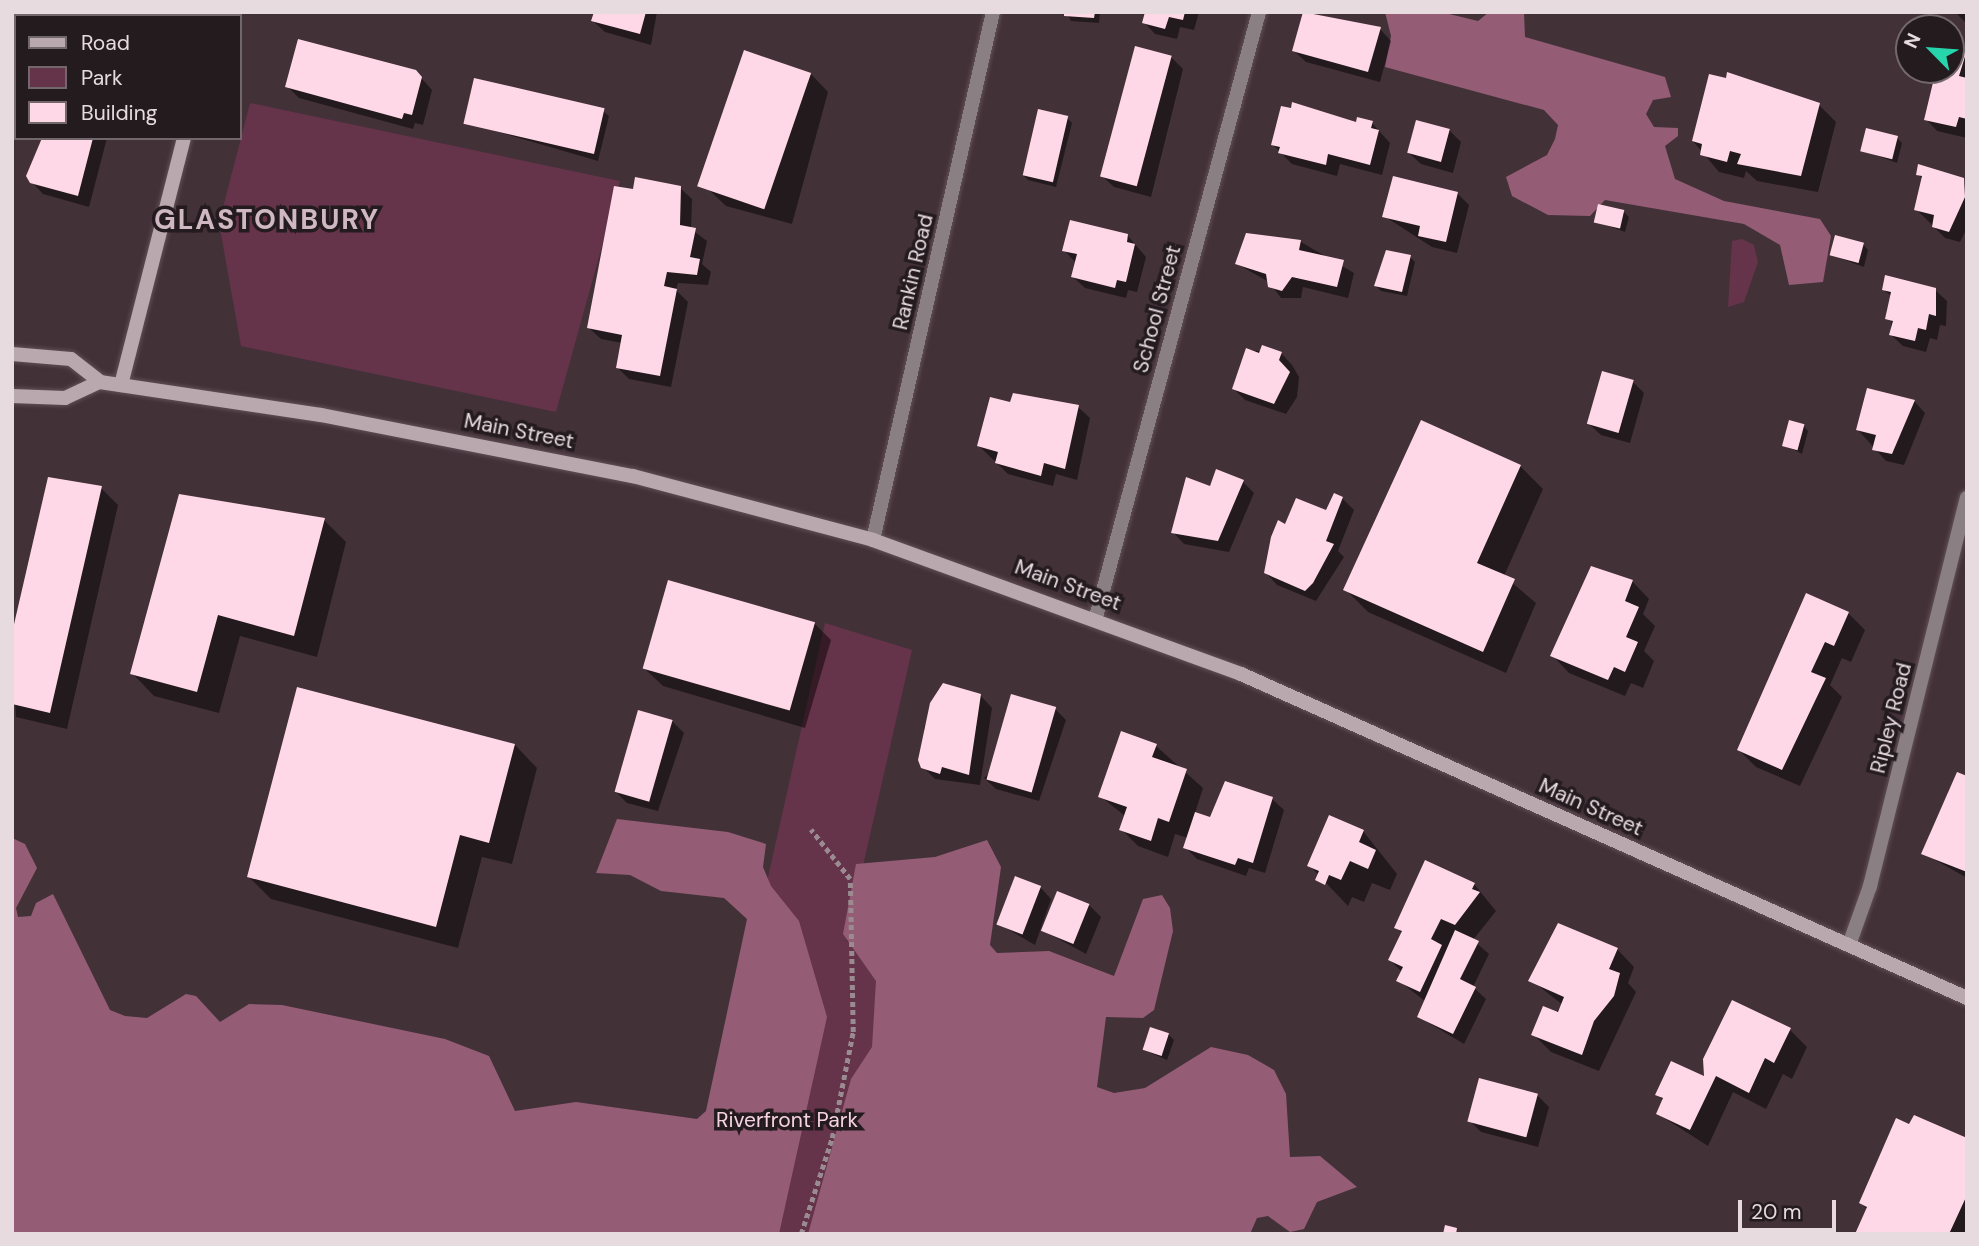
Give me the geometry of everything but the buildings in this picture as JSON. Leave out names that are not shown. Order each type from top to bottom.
[{"type":"main road","points":[[121,385],[183,140]]},
{"type":"main road","points":[[12,354],[71,359],[100,382],[65,398],[12,396]]},
{"type":"main road","name":"Main Street","points":[[100,382],[527,454],[873,540],[1096,617],[1335,715],[1967,998]]},
{"type":"street","name":"Rankin Road","points":[[873,540],[993,12]]},
{"type":"street","name":"School Street","points":[[1096,617],[1259,12]]},
{"type":"street","name":"Ripley Road","points":[[1849,945],[1870,886],[1967,498]]},
{"type":"path","points":[[802,1234],[832,1138],[853,1032],[855,992],[850,879],[811,830]]},
{"type":"green space","points":[[1385,12],[1441,12],[1478,21],[1489,12],[1524,12],[1525,37],[1665,77],[1671,97],[1653,100],[1646,114],[1654,127],[1678,128],[1678,136],[1665,146],[1675,179],[1724,201],[1820,219],[1831,236],[1823,282],[1789,285],[1780,245],[1744,224],[1605,200],[1590,216],[1548,215],[1512,196],[1506,177],[1547,155],[1555,139],[1558,125],[1544,110],[1385,67],[1391,36]]},
{"type":"green space","points":[[250,103],[620,181],[556,412],[241,346],[219,223]]},
{"type":"green space","points":[[1742,239],[1754,245],[1758,262],[1744,302],[1728,307],[1732,241]]},
{"type":"green space","name":"Riverfront Park","points":[[825,623],[912,650],[846,941],[897,954],[834,1234],[688,1234]]},
{"type":"green space","points":[[617,819],[728,832],[766,844],[763,867],[771,886],[799,921],[827,1017],[779,1234],[12,1234],[12,838],[25,844],[37,868],[16,908],[18,917],[31,916],[36,903],[53,894],[110,1010],[125,1016],[147,1018],[186,994],[196,996],[220,1022],[249,1004],[282,1005],[445,1039],[489,1056],[515,1111],[576,1102],[697,1119],[706,1111],[747,919],[724,898],[661,891],[630,875],[596,873]]},
{"type":"green space","points":[[987,840],[1001,867],[990,945],[997,953],[1049,951],[1114,976],[1143,899],[1162,895],[1170,908],[1173,931],[1154,1010],[1143,1018],[1106,1017],[1097,1087],[1114,1093],[1145,1088],[1211,1047],[1248,1055],[1274,1070],[1286,1094],[1290,1157],[1320,1156],[1357,1187],[1317,1202],[1304,1229],[1290,1232],[1268,1216],[1257,1218],[1250,1234],[808,1234],[851,1079],[872,1047],[876,981],[843,934],[856,864],[935,857]]},
{"type":"district","name":"GLASTONBURY","points":[[267,220]]}]
